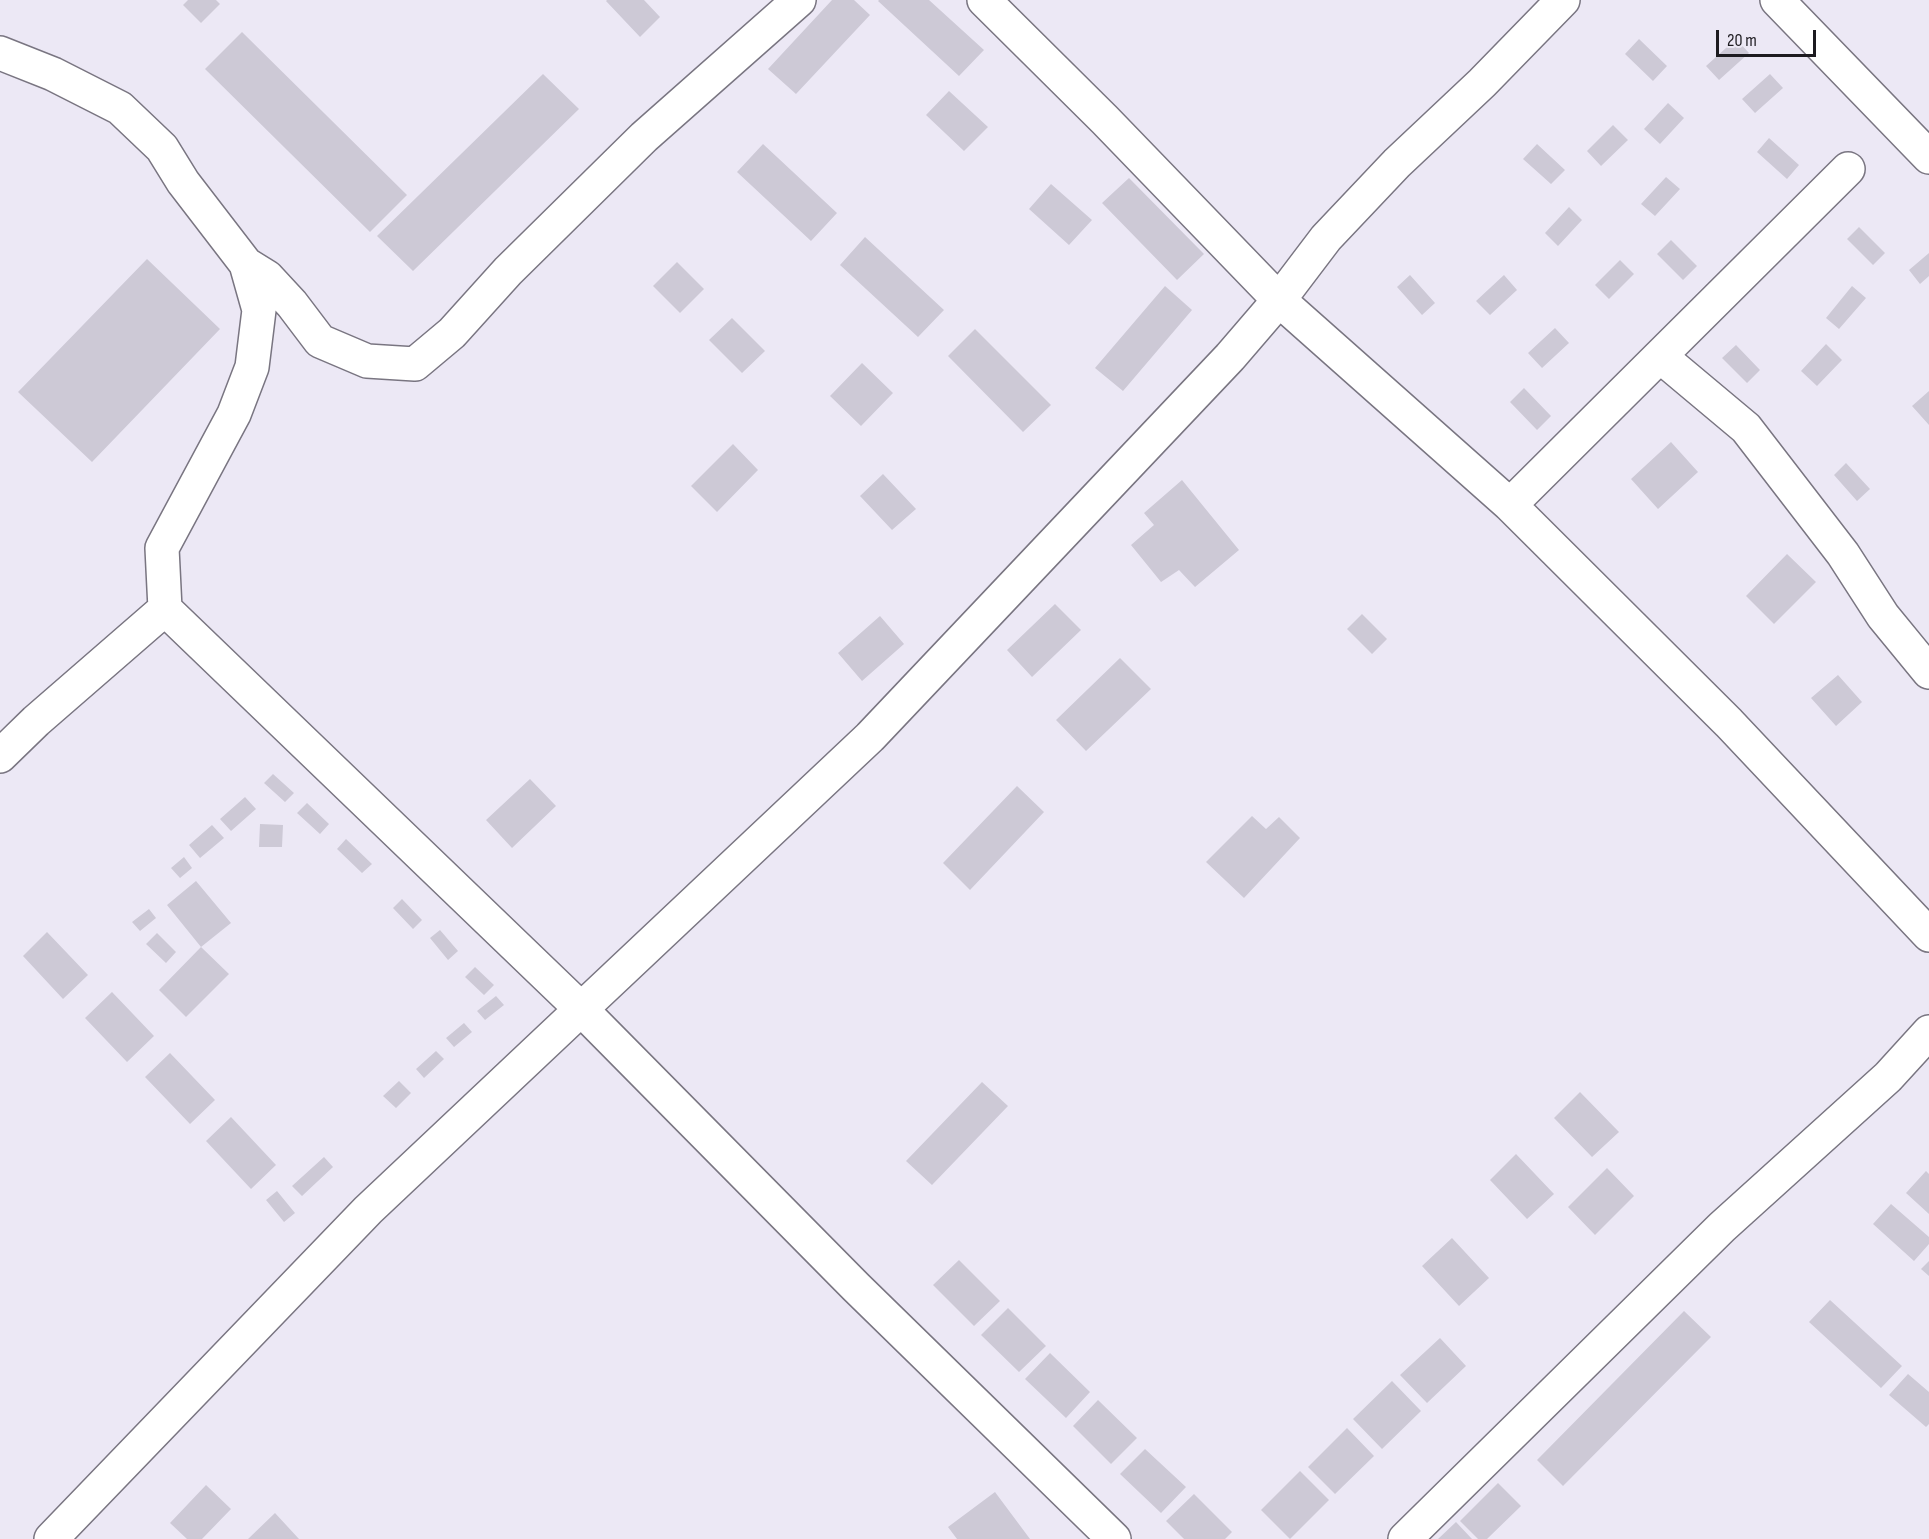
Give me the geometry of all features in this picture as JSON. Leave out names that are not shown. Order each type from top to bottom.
[{"type":"street","points":[[0,53],[53,74],[120,108],[162,148],[183,182],[246,264],[267,278],[320,341],[367,361],[414,364],[452,333],[508,271],[644,137],[799,0]]},
{"type":"street","points":[[984,0],[1105,120],[1279,300],[1510,505],[1730,723],[1929,935]]},
{"type":"street","points":[[51,1539],[368,1210],[870,737],[1214,374],[1279,300],[1326,238],[1397,163],[1563,0]]},
{"type":"street","points":[[1777,0],[1929,157]]},
{"type":"street","points":[[1510,505],[1848,170]]},
{"type":"street","points":[[246,264],[259,310],[252,367],[234,414],[162,548],[165,609],[580,1008],[856,1287],[1114,1539]]},
{"type":"street","points":[[1660,356],[1746,428],[1843,554],[1882,616],[1929,672]]},
{"type":"street","points":[[0,756],[36,721],[165,609]]},
{"type":"street","points":[[1405,1539],[1722,1227],[1888,1077],[1929,1032]]},
{"type":"building","points":[[188,0],[216,0],[220,4],[201,23],[183,5]]},
{"type":"building","points":[[607,0],[644,0],[660,17],[640,37]]},
{"type":"building","points":[[832,0],[854,0],[870,15],[796,94],[768,69]]},
{"type":"building","points":[[879,0],[929,0],[984,50],[959,76]]},
{"type":"building","points":[[242,32],[407,195],[370,232],[205,69]]},
{"type":"building","points":[[1639,39],[1667,66],[1653,81],[1625,54]]},
{"type":"building","points":[[1736,39],[1749,53],[1719,80],[1706,66]]},
{"type":"building","points":[[543,74],[579,109],[413,271],[377,236]]},
{"type":"building","points":[[1770,74],[1783,88],[1755,113],[1742,99]]},
{"type":"building","points":[[949,91],[988,127],[964,151],[926,115]]},
{"type":"building","points":[[1668,103],[1684,118],[1660,144],[1644,129]]},
{"type":"building","points":[[1613,125],[1628,140],[1601,166],[1587,151]]},
{"type":"building","points":[[1769,138],[1799,165],[1787,179],[1757,152]]},
{"type":"building","points":[[763,144],[837,213],[811,241],[737,172]]},
{"type":"building","points":[[1537,144],[1565,170],[1551,184],[1523,159]]},
{"type":"building","points":[[1666,177],[1680,189],[1655,216],[1641,204]]},
{"type":"building","points":[[1129,178],[1204,254],[1177,280],[1102,203]]},
{"type":"building","points":[[1051,184],[1092,220],[1069,245],[1029,209]]},
{"type":"building","points":[[1569,207],[1582,220],[1558,246],[1545,233]]},
{"type":"building","points":[[1859,227],[1885,253],[1873,265],[1847,239]]},
{"type":"building","points":[[865,237],[944,310],[918,337],[840,265]]},
{"type":"building","points":[[1671,240],[1697,266],[1683,280],[1657,254]]},
{"type":"building","points":[[1929,253],[1929,276],[1920,284],[1909,270]]},
{"type":"building","points":[[147,259],[220,329],[92,462],[18,392]]},
{"type":"building","points":[[1620,260],[1634,274],[1609,299],[1595,285]]},
{"type":"building","points":[[677,262],[704,289],[680,313],[653,286]]},
{"type":"building","points":[[1410,275],[1435,303],[1422,315],[1397,287]]},
{"type":"building","points":[[1504,275],[1517,290],[1490,315],[1476,301]]},
{"type":"building","points":[[1165,286],[1192,310],[1123,391],[1095,368]]},
{"type":"building","points":[[1852,286],[1866,298],[1839,329],[1826,318]]},
{"type":"building","points":[[732,318],[765,351],[742,373],[709,340]]},
{"type":"building","points":[[1555,328],[1569,343],[1542,368],[1528,353]]},
{"type":"building","points":[[975,329],[1051,405],[1023,432],[948,356]]},
{"type":"building","points":[[1826,344],[1842,360],[1817,386],[1801,371]]},
{"type":"building","points":[[1736,345],[1760,370],[1747,383],[1722,358]]},
{"type":"building","points":[[862,363],[893,393],[861,426],[830,396]]},
{"type":"building","points":[[1524,388],[1551,416],[1537,430],[1510,402]]},
{"type":"building","points":[[1929,391],[1929,425],[1912,406]]},
{"type":"building","points":[[1671,442],[1698,472],[1658,509],[1631,479]]},
{"type":"building","points":[[733,444],[758,470],[717,512],[691,486]]},
{"type":"building","points":[[1846,463],[1870,489],[1857,501],[1834,475]]},
{"type":"building","points":[[883,474],[916,509],[892,530],[860,496]]},
{"type":"building","points":[[1182,480],[1239,550],[1195,587],[1179,570],[1161,582],[1131,545],[1154,525],[1144,513]]},
{"type":"building","points":[[1787,554],[1816,582],[1774,624],[1746,596]]},
{"type":"building","points":[[1055,604],[1081,630],[1032,677],[1007,650]]},
{"type":"building","points":[[1362,614],[1387,639],[1372,654],[1347,629]]},
{"type":"building","points":[[880,616],[904,644],[862,681],[838,653]]},
{"type":"building","points":[[1120,658],[1151,689],[1086,751],[1056,720]]},
{"type":"building","points":[[1838,675],[1862,702],[1836,726],[1811,698]]},
{"type":"building","points":[[273,774],[294,793],[285,802],[264,783]]},
{"type":"building","points":[[530,779],[556,806],[512,848],[486,820]]},
{"type":"building","points":[[1017,786],[1044,812],[970,890],[943,863]]},
{"type":"building","points":[[245,797],[256,809],[231,831],[220,819]]},
{"type":"building","points":[[307,803],[329,824],[320,834],[297,813]]},
{"type":"building","points":[[1252,816],[1266,829],[1279,817],[1300,838],[1244,898],[1206,862]]},
{"type":"building","points":[[260,824],[283,825],[282,847],[259,847]]},
{"type":"building","points":[[212,825],[224,838],[200,858],[189,845]]},
{"type":"building","points":[[346,839],[372,864],[362,873],[337,849]]},
{"type":"building","points":[[184,857],[192,868],[180,878],[171,868]]},
{"type":"building","points":[[196,881],[231,923],[201,947],[167,905]]},
{"type":"building","points":[[402,899],[422,920],[413,929],[393,908]]},
{"type":"building","points":[[149,909],[156,918],[140,931],[132,922]]},
{"type":"building","points":[[440,930],[458,951],[448,960],[430,938]]},
{"type":"building","points":[[47,932],[88,975],[63,999],[23,956]]},
{"type":"building","points":[[157,933],[176,952],[166,963],[146,944]]},
{"type":"building","points":[[201,947],[229,974],[186,1017],[159,990]]},
{"type":"building","points":[[475,967],[494,985],[484,995],[465,977]]},
{"type":"building","points":[[112,992],[154,1036],[127,1062],[85,1018]]},
{"type":"building","points":[[496,996],[504,1005],[485,1020],[477,1011]]},
{"type":"building","points":[[464,1023],[472,1032],[454,1047],[446,1038]]},
{"type":"building","points":[[436,1051],[444,1059],[424,1078],[416,1069]]},
{"type":"building","points":[[170,1053],[215,1100],[190,1124],[145,1077]]},
{"type":"building","points":[[399,1081],[411,1093],[396,1108],[383,1096]]},
{"type":"building","points":[[982,1082],[1008,1106],[932,1185],[906,1161]]},
{"type":"building","points":[[1580,1092],[1619,1132],[1592,1157],[1554,1118]]},
{"type":"building","points":[[231,1117],[276,1165],[251,1189],[206,1141]]},
{"type":"building","points":[[1516,1154],[1554,1194],[1527,1219],[1490,1180]]},
{"type":"building","points":[[324,1157],[333,1167],[302,1196],[292,1186]]},
{"type":"building","points":[[1607,1168],[1634,1196],[1595,1235],[1568,1207]]},
{"type":"building","points":[[1926,1171],[1929,1174],[1929,1214],[1906,1193]]},
{"type":"building","points":[[277,1191],[295,1213],[284,1222],[266,1200]]},
{"type":"building","points":[[1891,1204],[1929,1237],[1929,1244],[1914,1261],[1873,1224]]},
{"type":"building","points":[[1452,1238],[1489,1278],[1459,1306],[1422,1266]]},
{"type":"building","points":[[959,1260],[1000,1301],[974,1326],[933,1285]]},
{"type":"building","points":[[1929,1261],[1929,1276],[1921,1269]]},
{"type":"building","points":[[1830,1300],[1902,1366],[1881,1388],[1809,1322]]},
{"type":"building","points":[[1008,1308],[1046,1346],[1019,1372],[981,1335]]},
{"type":"building","points":[[1684,1311],[1711,1337],[1563,1486],[1537,1460]]},
{"type":"building","points":[[1440,1338],[1466,1366],[1427,1403],[1400,1375]]},
{"type":"building","points":[[1050,1353],[1090,1392],[1066,1418],[1025,1379]]},
{"type":"building","points":[[1908,1374],[1929,1392],[1929,1424],[1926,1427],[1889,1395]]},
{"type":"building","points":[[1392,1381],[1421,1411],[1382,1449],[1353,1419]]},
{"type":"building","points":[[1098,1400],[1137,1438],[1111,1464],[1073,1426]]},
{"type":"building","points":[[1347,1428],[1374,1456],[1335,1494],[1308,1467]]},
{"type":"building","points":[[1145,1449],[1186,1487],[1161,1513],[1120,1474]]},
{"type":"building","points":[[1300,1471],[1329,1500],[1290,1539],[1261,1510]]},
{"type":"building","points":[[1498,1483],[1521,1506],[1487,1539],[1478,1539],[1460,1521]]},
{"type":"building","points":[[206,1485],[231,1509],[202,1539],[187,1539],[170,1523]]},
{"type":"building","points":[[995,1492],[1030,1539],[957,1539],[948,1527]]},
{"type":"building","points":[[1194,1494],[1232,1532],[1225,1539],[1184,1539],[1166,1521]]},
{"type":"building","points":[[275,1513],[299,1539],[248,1539]]},
{"type":"building","points":[[1456,1522],[1472,1539],[1438,1539]]}]
